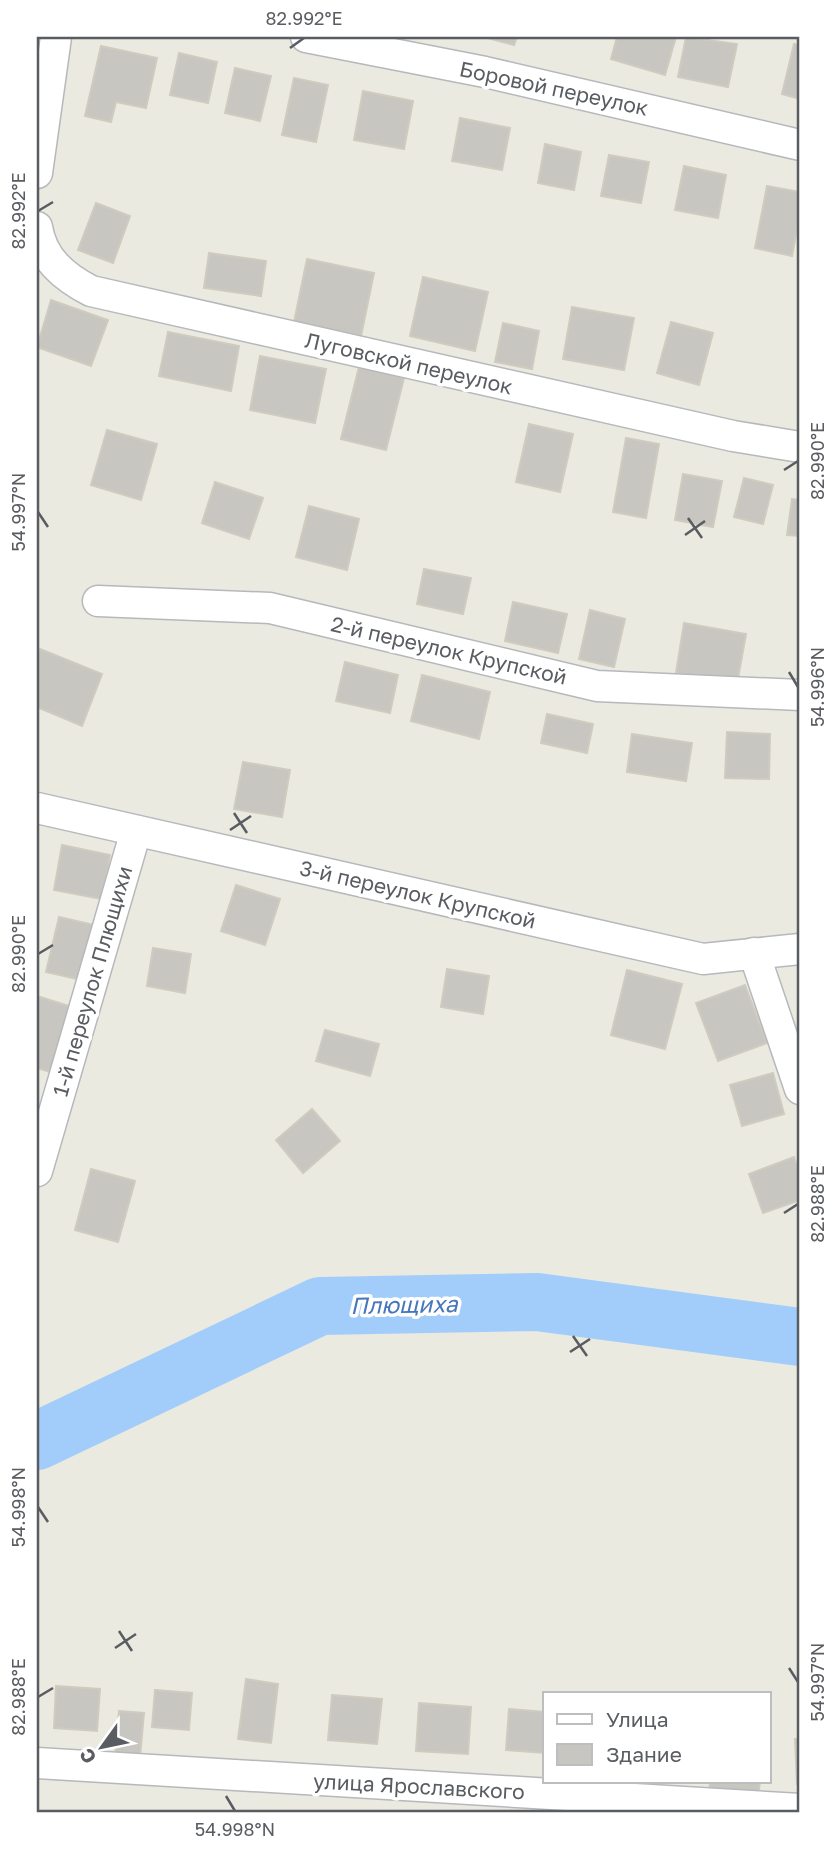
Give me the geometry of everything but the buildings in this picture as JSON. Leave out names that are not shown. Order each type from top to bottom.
[{"type":"street","points":[[37,173],[55,37]]},
{"type":"street","name":"Боровой переулок","points":[[306,37],[499,75],[800,145]]},
{"type":"street","name":"Луговской переулок","points":[[38,234],[59,270],[91,291],[733,436],[800,447]]},
{"type":"street","name":"2-й переулок Крупской","points":[[98,601],[270,607],[597,686],[800,695]]},
{"type":"street","name":"3-й переулок Крупской","points":[[37,808],[704,959],[800,949]]},
{"type":"street","name":"1-й переулок Плющихи","points":[[37,1171],[136,831]]},
{"type":"street","points":[[754,953],[800,1089]]},
{"type":"street","name":"улица Ярославского","points":[[37,1763],[800,1810]]},
{"type":"waterway","name":"Плющиха","points":[[37,1441],[320,1306],[537,1302],[800,1337]]}]
